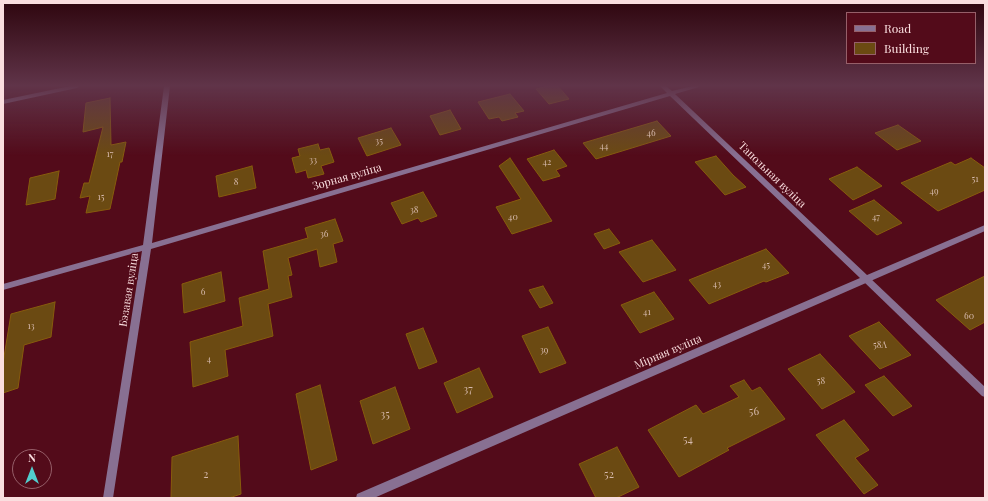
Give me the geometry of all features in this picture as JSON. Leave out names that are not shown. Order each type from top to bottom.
[{"type":"street","name":"Бэзавая вуліца","points":[[108,498],[147,247],[164,109]]},
{"type":"street","name":"Зорная вуліца","points":[[3,287],[147,247],[614,109]]},
{"type":"street","name":"Тапольная вуліца","points":[[687,109],[866,279]]},
{"type":"street","name":"Мірная вуліца","points":[[361,498],[985,228]]},
{"type":"lane","points":[[866,279],[985,393]]},
{"type":"building","points":[[85,109],[110,109],[111,145],[126,142],[110,209],[86,213],[90,196],[80,198],[84,183],[89,183],[103,127],[83,132]]},
{"type":"building","points":[[483,109],[523,109],[524,111],[515,113],[518,117],[502,121],[499,117],[489,119]]},
{"type":"building","points":[[450,110],[461,129],[440,135],[430,116]]},
{"type":"building","points":[[657,121],[671,136],[596,159],[583,143]]},
{"type":"building","points":[[898,125],[921,141],[897,150],[875,133]]},
{"type":"building","points":[[391,128],[401,145],[367,156],[358,138]]},
{"type":"building","points":[[318,144],[320,150],[329,148],[334,162],[321,166],[324,174],[308,178],[306,170],[296,173],[292,158],[300,156],[298,149]]},
{"type":"building","points":[[554,150],[567,166],[556,170],[560,176],[543,181],[527,159]]},
{"type":"building","points":[[716,156],[746,187],[725,195],[695,162]]},
{"type":"building","points":[[510,158],[552,221],[512,234],[496,207],[521,199],[499,166]]},
{"type":"building","points":[[971,158],[985,168],[985,190],[938,211],[901,183],[951,162],[955,165]]},
{"type":"building","points":[[252,166],[256,188],[219,197],[216,176]]},
{"type":"building","points":[[857,167],[882,186],[853,200],[829,179]]},
{"type":"building","points":[[59,171],[55,199],[26,205],[30,178]]},
{"type":"building","points":[[423,192],[437,216],[421,222],[418,218],[402,224],[391,203]]},
{"type":"building","points":[[874,200],[902,223],[877,235],[849,211]]},
{"type":"building","points":[[335,219],[343,241],[333,244],[337,262],[320,267],[317,249],[288,258],[292,275],[288,276],[292,297],[268,304],[273,336],[225,350],[228,376],[193,387],[190,342],[243,326],[239,298],[269,289],[263,251],[308,238],[305,228]]},
{"type":"building","points":[[609,229],[620,243],[604,249],[594,234]]},
{"type":"building","points":[[652,240],[676,270],[643,282],[619,252]]},
{"type":"building","points":[[766,249],[789,273],[766,282],[764,281],[709,304],[689,280]]},
{"type":"building","points":[[221,272],[225,301],[184,313],[182,284]]},
{"type":"building","points":[[985,276],[985,322],[970,330],[936,300]]},
{"type":"building","points":[[543,286],[553,303],[540,308],[529,290]]},
{"type":"building","points":[[654,292],[674,319],[640,333],[621,305]]},
{"type":"building","points":[[55,302],[51,337],[24,345],[18,388],[3,393],[3,363],[11,314]]},
{"type":"building","points":[[879,322],[911,355],[880,369],[849,336]]},
{"type":"building","points":[[548,327],[566,363],[540,373],[522,336]]},
{"type":"building","points":[[423,328],[437,362],[419,369],[406,334]]},
{"type":"building","points":[[820,354],[855,392],[822,409],[788,369]]},
{"type":"building","points":[[479,368],[493,397],[457,413],[444,383]]},
{"type":"building","points":[[884,376],[912,406],[893,416],[865,385]]},
{"type":"building","points":[[744,380],[752,391],[760,387],[785,419],[727,448],[729,450],[679,477],[648,430],[696,405],[703,414],[739,397],[730,386]]},
{"type":"building","points":[[320,385],[337,460],[311,470],[296,394]]},
{"type":"building","points":[[395,387],[410,429],[373,444],[360,401]]},
{"type":"building","points":[[844,420],[869,450],[855,458],[878,485],[864,494],[816,435]]},
{"type":"building","points":[[238,436],[241,494],[229,498],[171,498],[172,457]]},
{"type":"building","points":[[617,447],[639,487],[616,498],[596,498],[579,464]]}]
